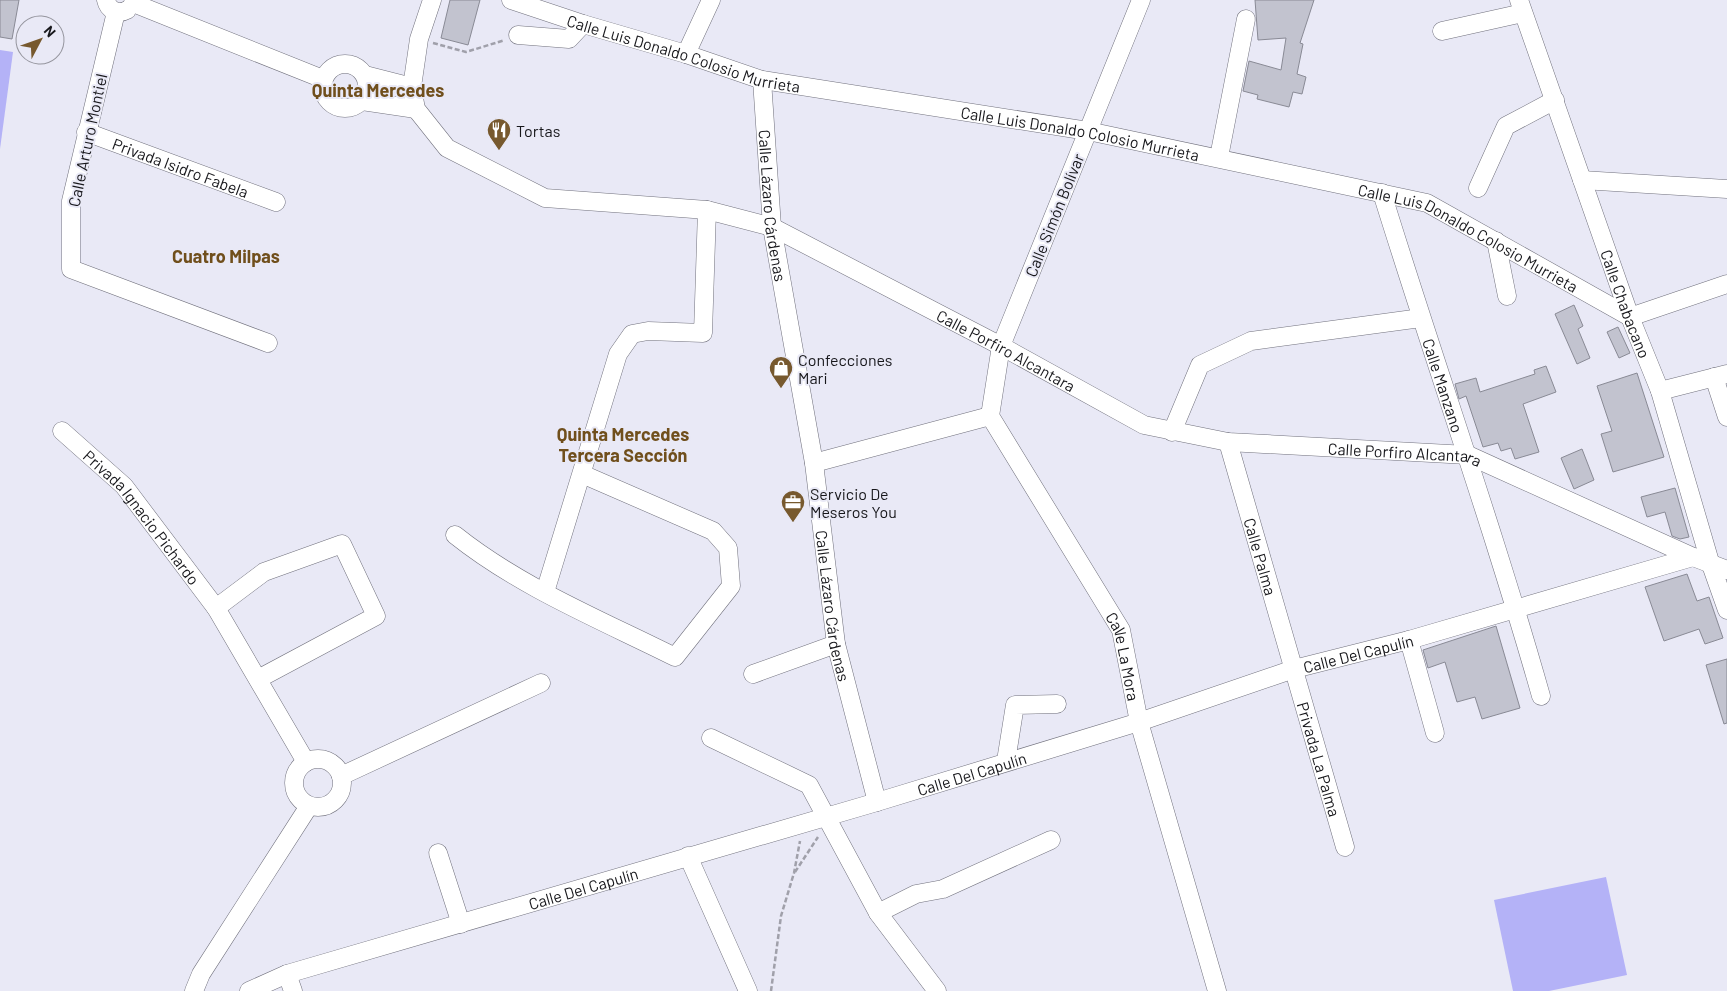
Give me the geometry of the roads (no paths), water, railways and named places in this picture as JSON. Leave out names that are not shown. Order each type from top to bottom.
[{"type":"street","name":"Calle Porfiro Alcantara","points":[[432,0],[420,39],[412,87],[416,110],[446,148],[545,198],[708,210],[772,227],[1001,346],[1144,425],[1228,442],[1468,456],[1727,570]]},
{"type":"street","name":"Calle Luis Donaldo Colosio Murrieta","points":[[511,0],[583,24],[686,54],[762,80],[1088,130],[1427,203],[1630,317]]},
{"type":"street","points":[[686,54],[711,0]]},
{"type":"street","name":"Calle Simón Bolívar","points":[[1001,346],[1141,0]]},
{"type":"street","points":[[111,6],[130,9],[133,1],[323,79]]},
{"type":"street","name":"Calle Arturo Montiel","points":[[111,6],[71,201],[71,269],[268,342]]},
{"type":"street","points":[[1442,31],[1521,7]]},
{"type":"street","name":"Calle Chabacano","points":[[1521,7],[1630,317],[1660,391],[1701,560],[1727,610]]},
{"type":"street","points":[[1219,157],[1246,19]]},
{"type":"street","points":[[518,35],[569,39],[583,24]]},
{"type":"street","points":[[362,101],[367,88],[365,75],[358,67],[348,63],[337,64],[328,70],[323,79],[322,90],[326,99],[334,106],[349,107],[362,101],[416,110]]},
{"type":"street","points":[[365,75],[412,87]]},
{"type":"street","name":"Calle Lázaro Cárdenas","points":[[762,80],[772,227],[814,463],[836,644],[878,802]]},
{"type":"street","points":[[1478,188],[1506,126],[1555,100]]},
{"type":"street","name":"Privada Isidro Fabela","points":[[86,132],[276,202]]},
{"type":"street","points":[[1582,180],[1727,189]]},
{"type":"street","name":"Calle Manzano","points":[[1382,193],[1421,318],[1468,456],[1516,608],[1541,696]]},
{"type":"street","points":[[545,592],[618,354],[632,334],[648,331],[703,333],[708,210]]},
{"type":"street","points":[[1496,241],[1507,296]]},
{"type":"street","points":[[1630,317],[1727,284]]},
{"type":"street","points":[[1172,432],[1200,365],[1251,341],[1421,318]]},
{"type":"street","points":[[814,463],[990,416],[1001,346]]},
{"type":"street","points":[[1660,391],[1720,376],[1727,417]]},
{"type":"street","name":"Calle La Mora","points":[[990,416],[1121,630],[1139,722],[1217,991]]},
{"type":"street","name":"Privada Ignacio Pichardo","points":[[62,431],[124,486],[216,608],[306,762]]},
{"type":"street","name":"Calle Palma","points":[[1228,442],[1294,670]]},
{"type":"street","points":[[455,536],[480,555],[545,592],[674,657],[731,586],[728,548],[713,531],[582,474]]},
{"type":"street","points":[[216,608],[264,572],[342,544],[376,616],[258,679]]},
{"type":"street","name":"Calle Del Capulín","points":[[250,991],[287,974],[800,823],[827,820],[1006,761],[1139,722],[1294,670],[1409,640],[1516,608],[1701,560]]},
{"type":"street","points":[[1409,640],[1435,733]]},
{"type":"street","points":[[753,674],[836,644]]},
{"type":"street","name":"Privada La Palma","points":[[1294,670],[1345,847]]},
{"type":"street","points":[[341,776],[541,683]]},
{"type":"street","points":[[1006,761],[1016,705],[1056,704]]},
{"type":"street","points":[[711,738],[809,785],[878,913],[937,991]]},
{"type":"street","points":[[320,759],[327,761],[338,770],[341,776],[340,791],[331,803],[324,806],[309,806],[302,802],[294,789],[296,773],[306,762],[320,759]]},
{"type":"street","points":[[194,991],[201,974],[309,806]]},
{"type":"street","points":[[878,913],[916,894],[943,889],[1051,840]]},
{"type":"street","points":[[438,853],[461,924]]},
{"type":"street","points":[[688,856],[748,991]]},
{"type":"street","points":[[287,974],[293,991]]},
{"type":"place","name":"Tortas","points":[[499,151]]},
{"type":"place","name":"Confecciones Mari","points":[[781,389]]},
{"type":"place","name":"Servicio De Meseros You","points":[[793,523]]},
{"type":"district","name":"Quinta Mercedes","points":[[378,90]]},
{"type":"district","name":"Cuatro Milpas","points":[[226,256]]},
{"type":"district","name":"Quinta Mercedes Tercera Sección","points":[[623,444]]}]
